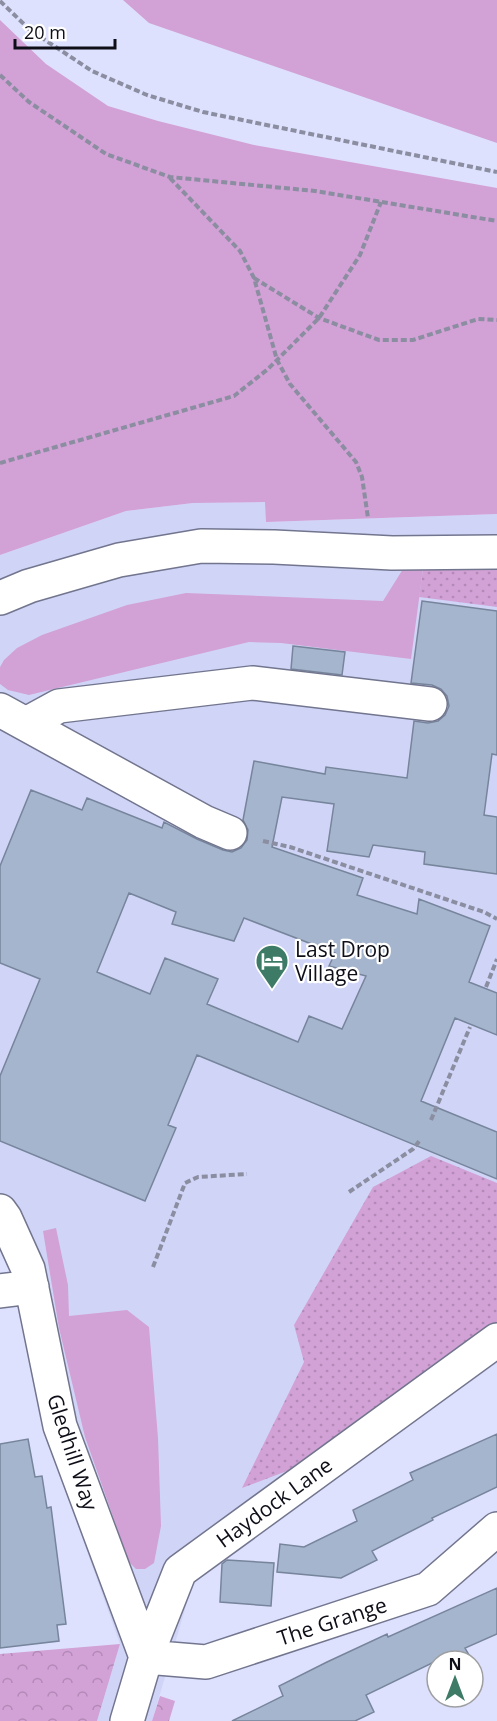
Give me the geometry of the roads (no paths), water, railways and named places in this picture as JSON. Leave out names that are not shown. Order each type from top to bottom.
[{"type":"street","points":[[0,598],[29,586],[119,560],[201,546],[372,552],[497,552]]},
{"type":"street","points":[[13,717],[59,706],[252,683],[430,704]]},
{"type":"street","points":[[13,717],[204,822],[230,833]]},
{"type":"street","name":"Gledhill Way","points":[[0,1211],[28,1269],[60,1426],[146,1656]]},
{"type":"street","points":[[0,1291],[32,1287]]},
{"type":"street","name":"Haydock Lane","points":[[127,1721],[146,1656],[180,1571],[497,1340]]},
{"type":"street","name":"The Grange","points":[[146,1656],[206,1662],[428,1589],[497,1529]]},
{"type":"place","name":"Last Drop Village","points":[[272,990]]}]
